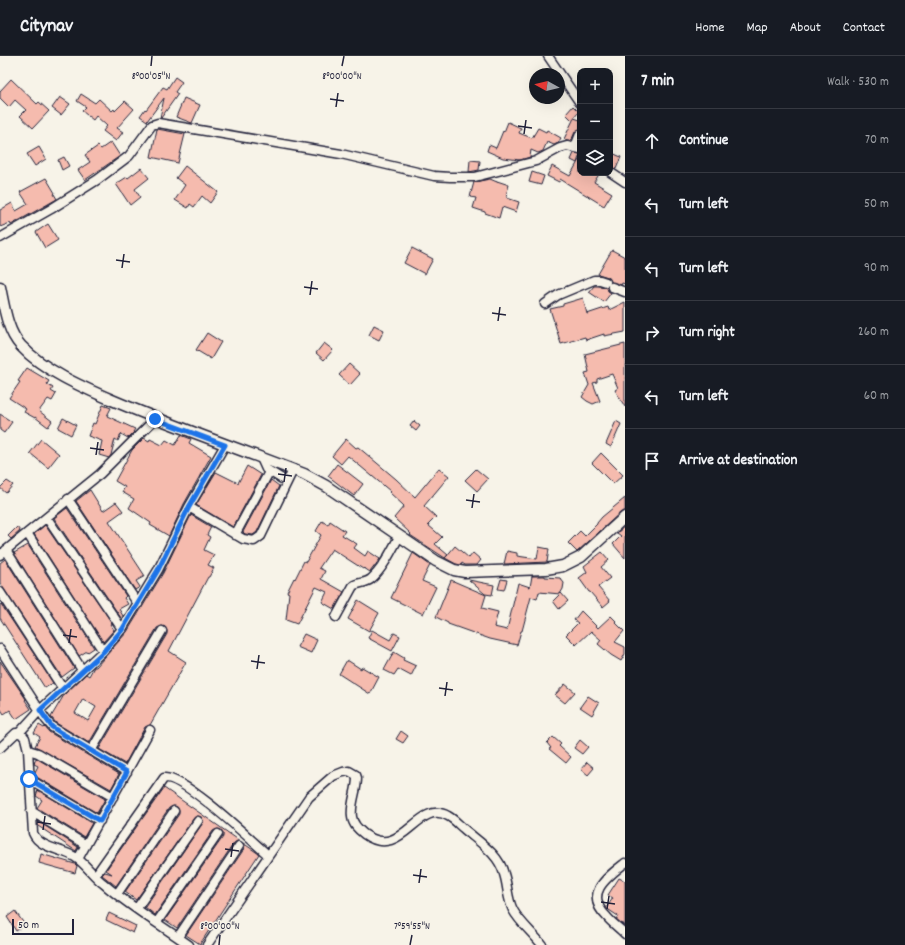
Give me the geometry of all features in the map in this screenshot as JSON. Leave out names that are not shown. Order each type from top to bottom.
[{"type":"street","points":[[548,56],[577,100]]},
{"type":"street","points":[[0,238],[97,180],[129,156],[149,128],[158,123],[341,154],[434,176],[450,177],[475,177],[536,161],[560,148],[567,146],[577,148]]},
{"type":"street","points":[[613,174],[625,182]]},
{"type":"street","points":[[545,304],[558,296],[594,280],[600,280],[625,292]]},
{"type":"street","points":[[0,286],[8,321],[20,345],[32,357],[52,370],[88,389],[155,419],[304,474],[326,486],[436,562],[454,570],[481,572],[546,569],[563,566],[581,557],[625,517]]},
{"type":"street","points":[[82,670],[3,552],[100,474],[155,419]]},
{"type":"street","points":[[0,748],[19,732],[82,670],[103,652],[122,630],[158,570],[189,507],[225,445]]},
{"type":"street","points":[[261,458],[264,467],[269,472],[287,482]]},
{"type":"street","points":[[189,507],[235,535],[249,541],[258,539],[261,536],[293,470]]},
{"type":"street","points":[[235,535],[269,472]]},
{"type":"street","points":[[68,499],[138,604]]},
{"type":"street","points":[[46,518],[122,630]]},
{"type":"street","points":[[27,533],[103,652]]},
{"type":"street","points":[[336,617],[353,586],[368,581],[374,576],[399,537]]},
{"type":"street","points":[[0,592],[63,689]]},
{"type":"street","points":[[92,751],[162,631]]},
{"type":"street","points":[[0,649],[52,727],[127,772]]},
{"type":"street","points":[[78,859],[150,730]]},
{"type":"street","points":[[19,732],[25,738],[28,750],[31,811],[33,833],[35,838],[44,844],[78,859],[95,876],[117,894],[189,945]]},
{"type":"street","points":[[28,750],[38,753],[113,797]]},
{"type":"street","points":[[207,945],[309,797],[333,776],[349,771],[356,775],[357,778],[352,818],[360,831],[368,837],[378,841],[389,841],[396,838],[424,816],[431,813],[448,816],[490,851],[496,858],[504,874],[508,898],[513,909],[542,945]]},
{"type":"street","points":[[95,876],[164,778],[167,777],[175,780],[213,806],[268,855]]},
{"type":"street","points":[[29,779],[100,821]]},
{"type":"street","points":[[31,811],[86,845]]},
{"type":"street","points":[[117,894],[174,811]]},
{"type":"street","points":[[137,908],[198,820]]},
{"type":"street","points":[[157,922],[218,834]]},
{"type":"street","points":[[178,937],[239,846]]},
{"type":"street","points":[[625,864],[602,883],[597,897],[601,911],[625,934]]},
{"type":"building","points":[[175,77],[182,82],[175,92],[178,94],[161,118],[164,98],[147,121],[140,116],[163,87],[167,89]]},
{"type":"building","points":[[11,79],[37,104],[39,102],[49,111],[33,128],[20,116],[26,110],[15,100],[9,107],[0,98],[0,91]]},
{"type":"building","points":[[81,94],[95,103],[99,99],[112,111],[114,109],[115,111],[125,101],[134,109],[117,128],[123,132],[116,141],[103,131],[107,126],[96,116],[93,120],[82,111],[86,107],[77,101]]},
{"type":"building","points":[[60,97],[70,104],[61,115],[52,108]]},
{"type":"building","points":[[184,98],[200,105],[192,123],[176,117]]},
{"type":"building","points":[[573,106],[577,110],[577,114],[572,120],[566,114]]},
{"type":"building","points":[[574,118],[577,119],[577,131],[571,141],[564,139]]},
{"type":"building","points":[[508,122],[521,128],[519,133],[532,138],[538,128],[546,132],[547,130],[561,138],[558,143],[554,145],[547,142],[543,151],[538,153],[531,150],[530,157],[520,160],[503,158],[487,151],[489,145],[496,148]]},
{"type":"building","points":[[157,129],[185,134],[178,163],[151,157]]},
{"type":"building","points":[[111,142],[120,156],[85,180],[78,170],[90,162],[85,155],[98,146],[101,149]]},
{"type":"building","points":[[39,147],[46,159],[35,166],[27,154]]},
{"type":"building","points":[[574,153],[577,154],[577,163],[571,160]]},
{"type":"building","points":[[613,153],[621,157],[616,169],[613,168]]},
{"type":"building","points":[[64,157],[69,166],[62,170],[58,160]]},
{"type":"building","points":[[470,160],[480,161],[479,170],[469,172]]},
{"type":"building","points":[[577,163],[577,176],[598,176],[594,182],[612,193],[604,206],[560,179],[559,182],[547,176],[552,166],[570,176]]},
{"type":"building","points":[[185,166],[218,192],[210,203],[202,196],[194,207],[190,204],[188,208],[175,200],[185,185],[176,178]]},
{"type":"building","points":[[141,168],[149,178],[135,189],[140,197],[130,205],[116,184],[127,177],[128,178]]},
{"type":"building","points":[[532,172],[544,176],[541,185],[529,182]]},
{"type":"building","points":[[46,178],[57,199],[11,225],[10,223],[0,227],[0,210],[12,203],[16,211],[28,204],[20,192]]},
{"type":"building","points":[[490,179],[509,185],[506,195],[507,198],[519,202],[516,212],[502,207],[499,218],[473,208],[476,198],[470,197],[474,182]]},
{"type":"building","points":[[48,224],[58,240],[45,248],[36,232]]},
{"type":"building","points":[[412,248],[433,259],[425,274],[404,263]]},
{"type":"building","points":[[612,250],[625,257],[625,284],[622,283],[621,285],[611,282],[608,277],[598,274]]},
{"type":"building","points":[[594,286],[607,287],[608,291],[611,293],[604,302],[589,292]]},
{"type":"building","points":[[583,298],[587,314],[608,307],[609,310],[625,302],[625,332],[604,336],[604,334],[586,340],[585,337],[561,344],[550,309],[563,306],[563,304]]},
{"type":"building","points":[[374,325],[384,330],[379,340],[369,335]]},
{"type":"building","points":[[207,333],[221,342],[211,359],[196,350]]},
{"type":"building","points":[[324,343],[333,350],[324,360],[316,353]]},
{"type":"building","points":[[625,344],[625,407],[615,390],[618,388],[612,374],[597,379],[597,382],[593,383],[600,401],[593,404],[587,401],[582,397],[589,385],[585,373],[589,372],[585,354]]},
{"type":"building","points":[[349,364],[360,374],[350,385],[339,375]]},
{"type":"building","points":[[27,368],[49,381],[47,384],[53,388],[51,391],[56,394],[52,401],[48,399],[39,411],[52,421],[48,427],[35,417],[24,412],[26,409],[9,398],[20,382],[18,381]]},
{"type":"building","points":[[103,405],[111,408],[107,416],[135,429],[128,438],[121,434],[118,441],[115,439],[109,458],[99,455],[102,441],[88,436]]},
{"type":"building","points":[[0,414],[12,422],[4,433],[0,430]]},
{"type":"building","points":[[63,418],[76,425],[71,435],[58,428]]},
{"type":"building","points":[[414,421],[420,426],[416,431],[410,426]]},
{"type":"building","points":[[616,421],[621,424],[611,447],[606,444]]},
{"type":"building","points":[[181,435],[191,439],[189,443],[211,456],[184,504],[169,536],[150,525],[151,523],[129,508],[134,499],[122,492],[125,487],[115,481],[132,450],[144,438],[149,441],[150,439],[162,445],[166,440],[175,445]]},
{"type":"building","points":[[41,439],[59,454],[48,468],[30,453]]},
{"type":"building","points":[[346,439],[356,448],[358,447],[415,497],[439,468],[449,476],[424,506],[436,517],[428,525],[442,537],[435,544],[448,555],[445,558],[410,535],[411,534],[394,518],[404,506],[389,492],[390,491],[348,456],[341,464],[332,456]]},
{"type":"building","points":[[601,453],[623,475],[613,484],[592,463]]},
{"type":"building","points":[[337,464],[363,484],[354,496],[328,476]]},
{"type":"building","points":[[247,466],[261,475],[233,527],[196,505],[216,472],[238,483]]},
{"type":"building","points":[[476,469],[488,479],[477,491],[465,480]]},
{"type":"building","points":[[271,480],[279,486],[257,532],[253,535],[245,534],[243,532]]},
{"type":"building","points":[[7,481],[13,485],[6,493],[0,488]]},
{"type":"building","points":[[90,490],[103,511],[116,502],[123,511],[109,521],[145,576],[136,581],[140,587],[135,590],[76,501]]},
{"type":"building","points":[[625,498],[625,511],[621,512],[577,552],[568,543],[580,531],[585,536],[602,517]]},
{"type":"building","points":[[67,508],[126,596],[124,598],[128,604],[119,609],[123,616],[121,618],[54,518]]},
{"type":"building","points":[[191,515],[211,527],[207,535],[210,537],[204,550],[214,555],[208,565],[214,568],[169,651],[186,662],[150,725],[145,727],[125,764],[99,749],[167,634],[165,627],[162,626],[157,628],[89,743],[56,723],[51,717],[64,695],[86,674],[89,676],[94,667],[96,667],[127,632],[163,573]],"holes":[[[83,699],[96,707],[88,721],[75,713]]]},
{"type":"building","points":[[322,521],[328,525],[330,521],[345,531],[342,535],[357,544],[354,548],[365,556],[368,551],[380,559],[370,572],[332,549],[319,568],[325,571],[321,579],[344,592],[334,609],[322,602],[327,592],[316,587],[297,624],[286,620],[289,593],[287,592],[304,561],[306,562],[321,535],[316,531]]},
{"type":"building","points":[[45,525],[112,623],[110,624],[114,630],[103,642],[34,534]]},
{"type":"building","points":[[625,526],[625,558],[613,544],[621,536],[617,533]]},
{"type":"building","points":[[17,527],[20,531],[11,539],[8,536]]},
{"type":"building","points":[[28,545],[94,648],[88,652],[87,651],[79,656],[14,553]]},
{"type":"building","points":[[455,546],[469,558],[473,553],[481,560],[477,565],[465,565],[462,563],[461,565],[445,558]]},
{"type":"building","points":[[539,547],[549,549],[547,562],[504,564],[507,551],[517,553],[517,556],[537,559]]},
{"type":"building","points":[[602,552],[609,560],[601,567],[610,578],[598,587],[610,601],[603,607],[589,592],[579,578],[587,572],[584,566]]},
{"type":"building","points":[[413,553],[430,565],[422,581],[436,587],[423,614],[391,598]]},
{"type":"building","points":[[5,559],[74,668],[62,677],[0,583],[0,563]]},
{"type":"building","points":[[532,576],[560,578],[564,583],[563,589],[560,594],[539,592],[537,599],[531,597],[517,645],[490,639],[448,624],[436,617],[451,580],[486,595],[482,608],[498,612],[494,627],[507,630],[518,583],[530,587]]},
{"type":"building","points":[[501,579],[507,580],[504,590],[498,589]]},
{"type":"building","points":[[469,580],[494,585],[492,595],[485,594]]},
{"type":"building","points":[[561,593],[568,601],[559,609],[553,601]]},
{"type":"building","points":[[358,600],[379,613],[369,631],[348,619]]},
{"type":"building","points":[[1,604],[53,683],[45,688],[0,618]]},
{"type":"building","points":[[581,611],[598,628],[611,616],[624,631],[615,642],[625,647],[625,654],[621,661],[598,644],[601,640],[591,631],[576,645],[566,635],[578,623],[574,620]]},
{"type":"building","points":[[372,630],[390,640],[394,633],[400,636],[392,651],[368,638]]},
{"type":"building","points":[[304,634],[317,640],[311,653],[297,647]]},
{"type":"building","points":[[394,652],[404,658],[403,660],[416,666],[411,676],[398,669],[394,675],[384,670]]},
{"type":"building","points":[[347,660],[361,669],[362,667],[379,677],[370,694],[339,674]]},
{"type":"building","points":[[0,661],[26,699],[25,700],[31,709],[16,719],[10,710],[4,714],[0,708]]},
{"type":"building","points":[[565,684],[575,692],[565,703],[555,695]]},
{"type":"building","points":[[588,696],[599,703],[592,715],[580,707]]},
{"type":"building","points":[[39,725],[44,728],[45,727],[49,732],[119,774],[111,789],[35,746],[40,737],[34,733]]},
{"type":"building","points":[[401,731],[408,736],[403,743],[396,739]]},
{"type":"building","points":[[553,737],[561,744],[559,746],[571,757],[566,763],[549,749],[551,748],[547,743]]},
{"type":"building","points":[[580,740],[588,747],[582,754],[574,748]]},
{"type":"building","points":[[36,758],[105,799],[97,813],[35,776],[38,766],[34,764]]},
{"type":"building","points":[[587,762],[594,768],[588,775],[581,769]]},
{"type":"building","points":[[164,788],[240,841],[234,843],[177,928],[165,920],[223,837],[221,830],[218,829],[213,831],[155,915],[145,907],[202,824],[203,821],[201,817],[198,816],[194,818],[136,900],[125,892],[179,814],[177,807],[174,806],[169,808],[116,886],[102,875],[105,872],[112,874],[106,870]]},
{"type":"building","points":[[38,790],[92,823],[84,837],[37,808],[42,800],[36,796]]},
{"type":"building","points":[[39,822],[78,847],[76,851],[38,826]]},
{"type":"building","points":[[243,843],[259,854],[200,944],[186,935],[244,849]]},
{"type":"building","points":[[41,854],[75,864],[77,866],[75,873],[39,863]]},
{"type":"building","points":[[619,878],[625,881],[625,926],[616,919],[618,916],[606,908],[613,898],[608,895]]},
{"type":"building","points":[[15,911],[25,925],[16,931],[7,917]]},
{"type":"building","points":[[109,913],[136,926],[133,933],[106,920]]},
{"type":"route","points":[[29,779],[100,821],[127,772],[52,727],[40,710],[103,652],[122,630],[158,570],[189,507],[225,445],[155,419]]}]
